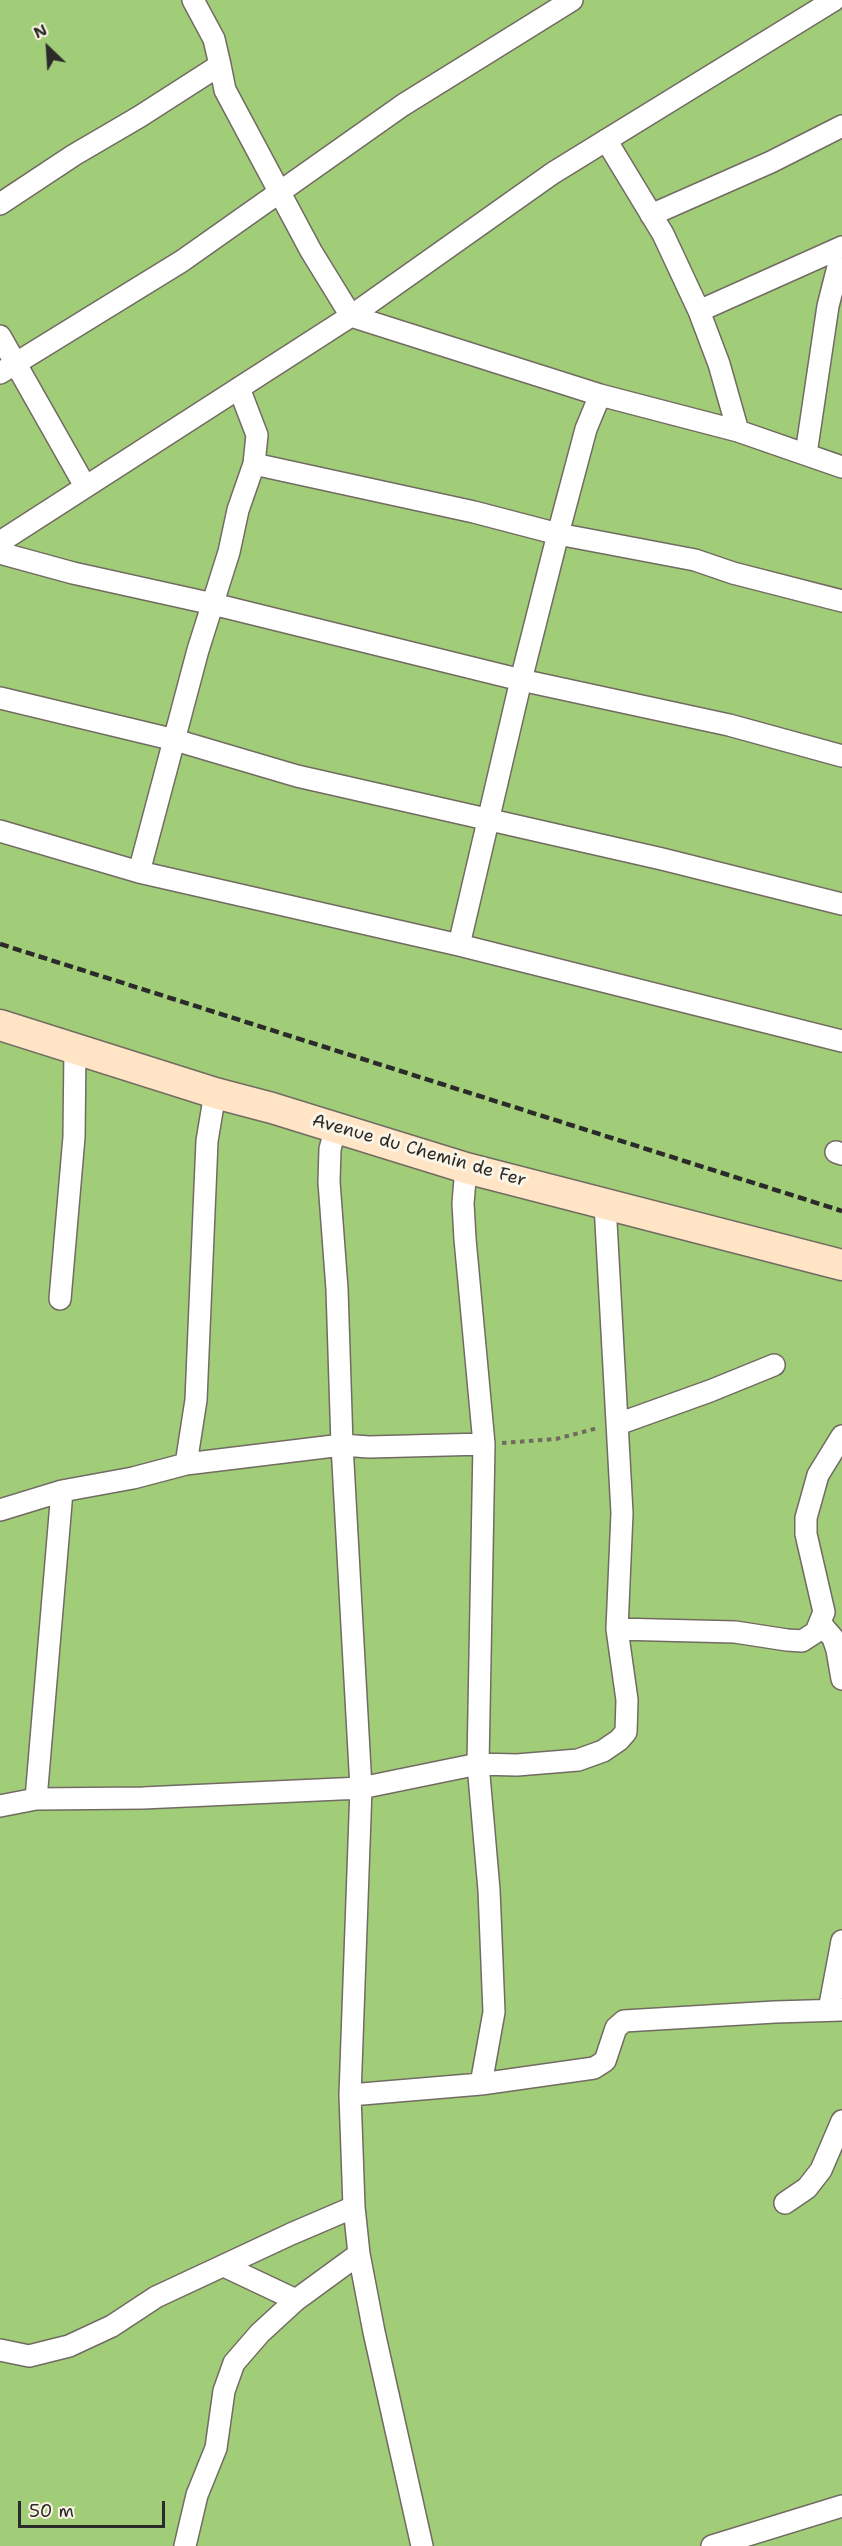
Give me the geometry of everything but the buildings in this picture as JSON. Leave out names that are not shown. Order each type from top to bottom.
[{"type":"street","points":[[193,0],[214,39],[225,90],[237,109],[279,193],[351,316],[600,394],[738,430],[842,467]]},
{"type":"street","points":[[7,368],[182,261],[403,105],[572,0]]},
{"type":"street","points":[[0,542],[351,316],[553,173],[834,0]]},
{"type":"street","points":[[0,204],[74,155],[220,65]]},
{"type":"street","points":[[651,215],[771,162],[842,126]]},
{"type":"street","points":[[606,140],[663,234],[699,311],[719,364],[738,430]]},
{"type":"street","points":[[699,311],[842,249]]},
{"type":"street","points":[[806,454],[834,331],[828,306],[842,249]]},
{"type":"street","points":[[0,336],[7,368],[85,486]]},
{"type":"street","points":[[139,872],[198,650],[229,552],[237,510],[254,464],[257,435],[239,388]]},
{"type":"street","points":[[459,945],[558,534],[586,429],[600,394]]},
{"type":"street","points":[[254,464],[474,512],[558,534],[695,560],[733,573],[842,602]]},
{"type":"street","points":[[0,553],[73,573],[213,604],[521,680],[729,725],[842,756]]},
{"type":"street","points":[[0,698],[175,740],[297,776],[489,819],[842,904]]},
{"type":"street","points":[[0,831],[139,872],[459,945],[842,1041]]},
{"type":"street","name":"Avenue du Chemin de Fer","points":[[0,1025],[215,1093],[336,1127],[466,1168],[842,1265]]},
{"type":"street","points":[[60,1299],[74,1137],[75,1049]]},
{"type":"street","points":[[186,1464],[196,1400],[207,1141],[215,1093]]},
{"type":"street","points":[[336,1127],[330,1149],[329,1182],[337,1289],[342,1445],[361,1788],[350,2095],[354,2207],[359,2254],[422,2546]]},
{"type":"street","points":[[466,1168],[463,1203],[465,1239],[484,1444],[478,1764],[489,1890],[494,2012],[481,2084]]},
{"type":"street","points":[[0,1806],[36,1799],[143,1798],[361,1788],[478,1764],[517,1765],[578,1760],[603,1751],[619,1740],[626,1732],[627,1700],[617,1629],[622,1513],[605,1204]]},
{"type":"street","points":[[618,1424],[774,1365]]},
{"type":"street","points":[[617,1629],[735,1632],[754,1634],[772,1640],[802,1641],[816,1632],[824,1612],[806,1534],[806,1518],[819,1476],[842,1436]]},
{"type":"street","points":[[0,1510],[62,1491],[133,1478],[186,1464],[342,1445],[369,1447],[484,1444]]},
{"type":"street","points":[[36,1799],[62,1491]]},
{"type":"street","points":[[821,1624],[832,1638],[837,1650],[842,1679]]},
{"type":"street","points":[[350,2095],[481,2084],[594,2068],[605,2061],[616,2028],[624,2021],[835,2010],[842,1941]]},
{"type":"street","points":[[785,2203],[807,2188],[821,2170],[842,2121]]},
{"type":"street","points":[[0,2350],[29,2356],[69,2346],[112,2326],[156,2296],[354,2207]]},
{"type":"street","points":[[184,2546],[197,2495],[216,2448],[224,2391],[234,2363],[260,2333],[296,2300],[359,2254]]},
{"type":"street","points":[[224,2266],[296,2300]]},
{"type":"street","points":[[712,2546],[842,2506]]},
{"type":"path","points":[[484,1444],[556,1439],[618,1424]]},
{"type":"green space","points":[[0,0],[842,0],[842,2546],[0,2546]]},
{"type":"railway","points":[[0,944],[842,1211]]}]
